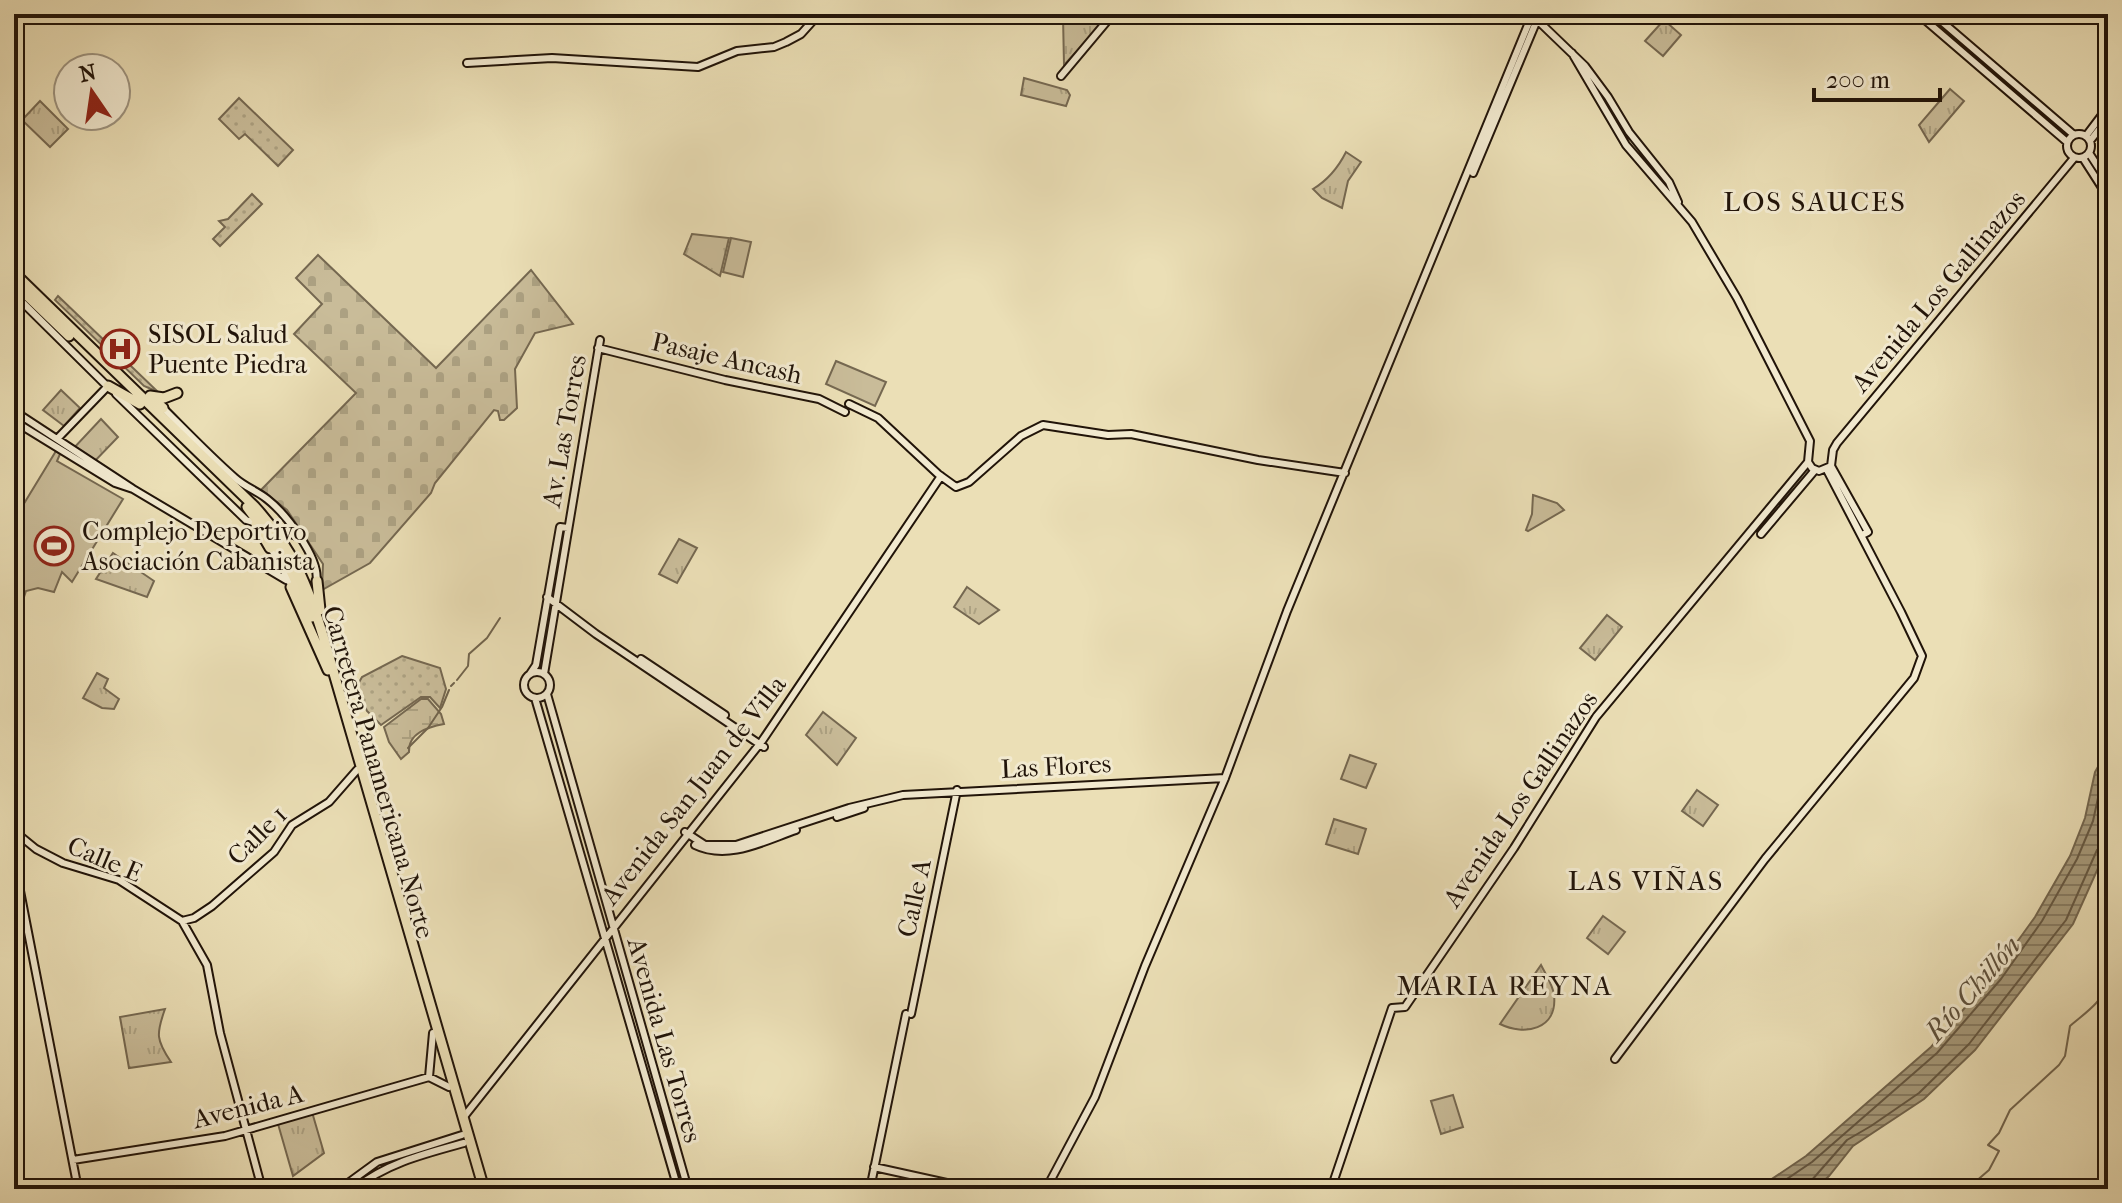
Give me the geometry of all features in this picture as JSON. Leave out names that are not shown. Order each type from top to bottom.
[{"type":"highway","name":"Carretera Panamericana Norte","points":[[14,273],[255,507],[273,539]]},
{"type":"highway","name":"Carretera Panamericana Norte","points":[[14,283],[292,555],[322,633],[481,1189]]},
{"type":"highway","points":[[103,360],[163,408]]},
{"type":"highway","points":[[108,386],[140,404]]},
{"type":"highway","points":[[144,392],[161,398],[177,393]]},
{"type":"highway","points":[[249,510],[256,523],[273,539]]},
{"type":"highway","points":[[286,580],[328,670]]},
{"type":"highway","points":[[317,581],[322,633]]},
{"type":"highway","name":"Carretera Panamericana Norte","points":[[305,590],[463,1139],[481,1189]]},
{"type":"street","points":[[467,63],[552,58],[698,67],[737,51],[774,47],[786,42],[801,34],[819,14]]},
{"type":"street","points":[[1061,76],[1113,14]]},
{"type":"street","points":[[1918,14],[2067,142]]},
{"type":"street","points":[[1933,14],[2074,135],[2088,139]]},
{"type":"street","points":[[1533,16],[1572,53],[1626,145],[1692,222],[1737,298],[1810,441],[1808,462],[1815,470]]},
{"type":"street","points":[[1473,173],[1533,16]]},
{"type":"street","points":[[1046,1189],[1091,1106],[1136,988],[1225,778],[1278,634],[1533,16]]},
{"type":"street","points":[[2108,107],[2088,139],[2086,156],[2108,197]]},
{"type":"street","points":[[2088,139],[2108,118]]},
{"type":"street","points":[[2074,135],[2067,142],[2067,150],[2074,158],[2086,156]]},
{"type":"street","points":[[2086,156],[2108,182]]},
{"type":"street","name":"Avenida Los Gallinazos","points":[[1829,468],[1833,450],[2074,158]]},
{"type":"street","points":[[14,294],[246,520],[256,523]]},
{"type":"street","name":"Pasaje Ancash","points":[[599,344],[709,376],[819,399],[845,412]]},
{"type":"street","name":"Av. Las Torres","points":[[544,674],[599,344]]},
{"type":"street","points":[[57,439],[108,386]]},
{"type":"street","points":[[849,404],[878,418],[956,487],[963,486],[981,472],[1021,436],[1043,425],[1108,435],[1121,433],[1345,473]]},
{"type":"street","points":[[14,411],[133,489],[195,523],[286,580],[305,590],[317,581],[314,564],[299,537],[276,507],[236,479],[163,408]]},
{"type":"street","points":[[14,421],[115,483],[133,489]]},
{"type":"street","name":"Avenida Los Gallinazos","points":[[1331,1189],[1388,1013],[1394,1006],[1405,1007],[1514,848],[1596,717],[1808,462]]},
{"type":"street","points":[[1615,1059],[1780,841],[1914,678],[1922,656],[1829,468],[1815,470],[1761,534]]},
{"type":"street","name":"Avenida San Juan de Villa","points":[[457,1097],[468,1102],[474,1099],[759,742],[939,475]]},
{"type":"street","name":"Av. Las Torres","points":[[530,674],[536,665],[560,527],[568,528]]},
{"type":"street","points":[[286,580],[273,539],[288,532],[299,537]]},
{"type":"street","points":[[547,597],[592,630],[667,676],[759,742]]},
{"type":"street","points":[[530,674],[544,674],[550,682],[547,694],[535,698],[529,695],[524,687],[525,679],[530,674]]},
{"type":"street","name":"Avenida Las Torres","points":[[547,694],[681,1166]]},
{"type":"street","name":"Avenida Las Torres","points":[[535,698],[676,1186]]},
{"type":"street","name":"Calle 1","points":[[182,921],[189,921],[200,914],[274,852],[292,825],[329,802],[357,770]]},
{"type":"street","name":"Las Flores","points":[[685,835],[705,849],[737,850],[889,798],[957,790],[1225,778]]},
{"type":"street","name":"Calle A","points":[[870,1189],[957,790]]},
{"type":"street","name":"Calle E","points":[[14,831],[36,849],[63,863],[119,880],[182,921]]},
{"type":"street","points":[[14,860],[78,1189]]},
{"type":"street","points":[[182,921],[207,965],[220,1033],[262,1189]]},
{"type":"street","name":"Avenida San Juan de Villa","points":[[463,1118],[605,935]]},
{"type":"street","points":[[433,1033],[429,1077],[449,1087]]},
{"type":"street","name":"Avenida A","points":[[73,1160],[246,1131],[429,1077]]},
{"type":"street","points":[[340,1189],[377,1162],[463,1139]]},
{"type":"street","points":[[354,1189],[375,1172],[463,1139]]},
{"type":"street","points":[[676,1186],[681,1166]]},
{"type":"street","points":[[681,1166],[688,1189]]},
{"type":"street","points":[[874,1167],[974,1189]]},
{"type":"green space","points":[[1063,16],[1101,25],[1064,65]]},
{"type":"green space","points":[[1664,20],[1681,35],[1663,56],[1645,41]]},
{"type":"green space","points":[[1024,78],[1067,90],[1070,95],[1066,106],[1021,95]]},
{"type":"green space","points":[[1950,89],[1964,101],[1929,142],[1919,125]]},
{"type":"green space","points":[[239,98],[293,150],[278,166],[245,134],[239,139],[219,119]]},
{"type":"green space","points":[[40,101],[52,113],[52,132],[65,132],[50,147],[22,120]]},
{"type":"green space","points":[[1346,152],[1361,162],[1348,181],[1342,208],[1322,198],[1313,189],[1332,173]]},
{"type":"green space","points":[[252,194],[262,204],[220,246],[213,239],[225,227],[219,221],[228,219]]},
{"type":"green space","points":[[692,234],[729,238],[720,276],[684,254]]},
{"type":"green space","points":[[731,238],[751,242],[743,277],[723,272]]},
{"type":"green space","points":[[318,255],[436,368],[531,270],[573,324],[535,333],[515,369],[517,408],[504,420],[500,420],[498,411],[494,410],[435,483],[431,493],[370,563],[322,590],[323,564],[287,510],[261,490],[356,393],[294,334],[322,304],[296,278]]},
{"type":"green space","points":[[58,296],[158,392],[144,386],[55,300]]},
{"type":"green space","points":[[836,361],[886,382],[875,406],[826,384]]},
{"type":"green space","points":[[61,390],[80,408],[64,426],[43,410]]},
{"type":"green space","points":[[101,419],[118,437],[92,464],[71,451]]},
{"type":"green space","name":"Complejo Deportivo Asociación Cabanista","points":[[56,451],[60,454],[57,461],[123,499],[72,582],[62,572],[54,592],[38,588],[26,591],[14,627],[14,520]]},
{"type":"green space","points":[[1533,495],[1557,503],[1564,510],[1528,531],[1526,530],[1532,514]]},
{"type":"green space","points":[[679,539],[697,548],[677,583],[659,574]]},
{"type":"green space","points":[[113,553],[154,581],[147,597],[96,579]]},
{"type":"green space","points":[[967,587],[999,610],[979,624],[954,607]]},
{"type":"green space","points":[[1607,615],[1622,627],[1595,660],[1580,648]]},
{"type":"green space","points":[[402,656],[440,668],[446,689],[440,708],[430,697],[421,697],[381,725],[367,711],[357,686],[362,677]]},
{"type":"green space","points":[[97,673],[108,679],[104,688],[119,699],[114,709],[102,708],[83,698]]},
{"type":"green space","points":[[421,699],[428,699],[441,714],[444,724],[415,736],[409,752],[401,759],[389,742],[384,727]]},
{"type":"green space","points":[[823,712],[856,738],[837,765],[806,735]]},
{"type":"green space","points":[[1350,755],[1376,764],[1366,788],[1341,779]]},
{"type":"green space","points":[[1697,790],[1718,805],[1703,826],[1682,811]]},
{"type":"green space","points":[[1334,819],[1366,829],[1358,854],[1326,844]]},
{"type":"green space","points":[[1603,916],[1625,932],[1608,954],[1587,938]]},
{"type":"green space","points":[[1541,965],[1553,991],[1551,1016],[1545,1023],[1529,1029],[1509,1028],[1500,1024]]},
{"type":"green space","points":[[165,1009],[159,1037],[171,1062],[129,1068],[120,1017]]},
{"type":"green space","points":[[1453,1095],[1463,1127],[1441,1134],[1431,1101]]},
{"type":"green space","points":[[312,1112],[324,1153],[293,1176],[278,1124]]},
{"type":"water","points":[[2108,749],[2108,846],[2073,924],[1975,1050],[1924,1099],[1853,1146],[1815,1189],[1757,1189],[1806,1156],[1931,1047],[1994,974],[2035,917],[2070,856],[2085,818],[2095,772]]},
{"type":"waterway","points":[[457,680],[468,666],[469,654],[487,638],[500,618]]},
{"type":"waterway","points":[[451,686],[454,683]]},
{"type":"waterway","points":[[408,748],[428,728],[449,690]]},
{"type":"waterway","points":[[2108,937],[2104,948],[2108,971]]},
{"type":"waterway","points":[[1967,1189],[1989,1170],[1999,1151],[1988,1145],[1999,1133],[2010,1110],[2059,1065],[2065,1056],[2070,1026],[2097,1002],[2108,984]]},
{"type":"place","name":"SISOL Salud Puente Piedra","points":[[120,349]]},
{"type":"place","name":"Complejo Deportivo Asociación Cabanista","points":[[54,546]]},
{"type":"district","name":"LOS SAUCES","points":[[1815,201]]},
{"type":"district","name":"LAS VIÑAS","points":[[1646,880]]},
{"type":"district","name":"MARIA REYNA","points":[[1505,985]]},
{"type":"water label","name":"Río Chillón","points":[[1972,988]]}]
